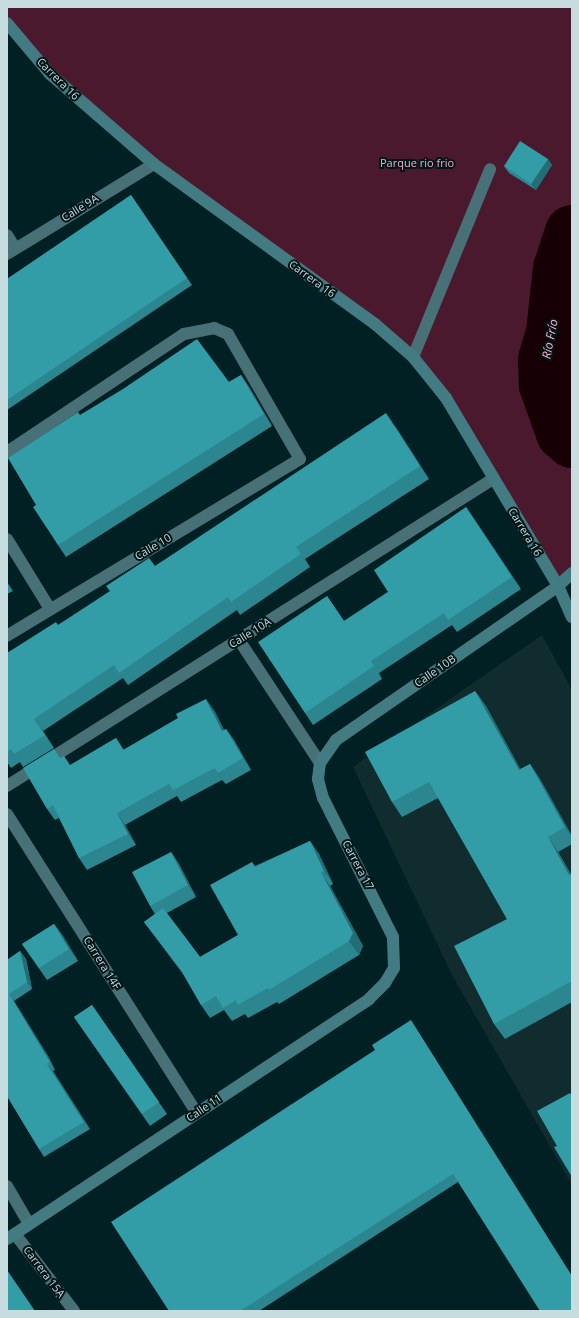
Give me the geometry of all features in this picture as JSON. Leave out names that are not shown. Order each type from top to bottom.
[{"type":"street","name":"Carrera 16","points":[[7,23],[50,74],[154,164],[374,324],[413,357],[446,398],[558,586],[572,617]]},
{"type":"street","name":"Calle 9A","points":[[11,251],[154,164]]},
{"type":"street","points":[[413,357],[490,169]]},
{"type":"street","points":[[7,235],[11,251]]},
{"type":"street","name":"Calle 10","points":[[7,452],[184,334],[214,328],[228,334],[300,459],[7,636]]},
{"type":"street","name":"Calle 10A","points":[[7,786],[493,479]]},
{"type":"street","points":[[7,539],[50,609]]},
{"type":"street","name":"Calle 10B","points":[[320,763],[336,740],[558,586],[572,573]]},
{"type":"street","points":[[239,640],[320,763]]},
{"type":"street","name":"Carrera 17","points":[[320,763],[318,779],[323,798],[393,937],[394,968]]},
{"type":"street","name":"Carrera 14F","points":[[7,814],[197,1113]]},
{"type":"street","name":"Calle 11","points":[[11,1236],[369,999],[385,983],[394,968]]},
{"type":"street","points":[[7,1186],[29,1224]]},
{"type":"street","name":"Carrera 15A","points":[[11,1236],[74,1311]]},
{"type":"shaded area","points":[[542,635],[572,690],[572,1185],[452,975],[353,767]]},
{"type":"green space","name":"Parque rio frio","points":[[7,7],[572,7],[572,573],[558,586],[493,479],[413,357],[86,107],[7,23]]},
{"type":"building","points":[[520,141],[548,159],[531,184],[504,166]]},
{"type":"building","points":[[131,195],[187,278],[7,400],[7,279]]},
{"type":"building","points":[[197,339],[229,382],[241,375],[264,414],[58,545],[33,507],[36,505],[8,458],[78,412],[80,415],[123,389]]},
{"type":"building","points":[[386,413],[420,466],[296,547],[301,554],[231,602],[228,597],[119,673],[114,665],[34,719],[45,735],[14,754],[11,749],[7,752],[7,653],[56,622],[58,625],[110,591],[106,586],[149,558],[155,566]]},
{"type":"building","points":[[466,507],[512,577],[448,620],[444,613],[371,661],[374,666],[305,713],[258,642],[327,596],[344,621],[388,592],[374,570]]},
{"type":"building","points":[[475,691],[519,770],[530,764],[565,827],[548,837],[569,875],[572,874],[572,981],[494,1024],[454,946],[507,919],[429,782],[392,802],[365,752]]},
{"type":"building","points":[[206,699],[222,731],[226,729],[243,758],[218,773],[215,768],[173,790],[169,784],[117,813],[128,834],[79,858],[53,805],[47,809],[23,768],[54,749],[60,758],[64,756],[70,765],[116,738],[123,750],[178,718],[176,714]]},
{"type":"building","points":[[310,841],[324,871],[321,872],[353,933],[349,941],[269,990],[268,988],[238,1005],[236,1000],[223,1008],[216,996],[201,1005],[181,970],[144,922],[163,908],[200,957],[238,935],[210,885],[252,862],[255,867]]},
{"type":"building","points":[[171,852],[188,885],[150,906],[132,872]]},
{"type":"building","points":[[54,924],[69,949],[39,968],[22,944]]},
{"type":"building","points":[[20,951],[27,982],[9,994],[50,1062],[47,1064],[84,1122],[39,1149],[7,1096],[7,960]]},
{"type":"building","points":[[92,1005],[159,1102],[142,1114],[74,1017]]},
{"type":"building","points":[[411,1020],[572,1276],[572,1311],[540,1311],[453,1174],[240,1311],[169,1311],[111,1222],[375,1050],[372,1045]]},
{"type":"building","points":[[570,1093],[572,1096],[572,1177],[554,1147],[557,1146],[537,1111]]},
{"type":"building","points":[[7,1270],[35,1311],[7,1311]]},
{"type":"waterway","name":"Río Frío","points":[[572,232],[560,268],[553,332],[545,360],[546,385],[563,433],[572,441]]}]
